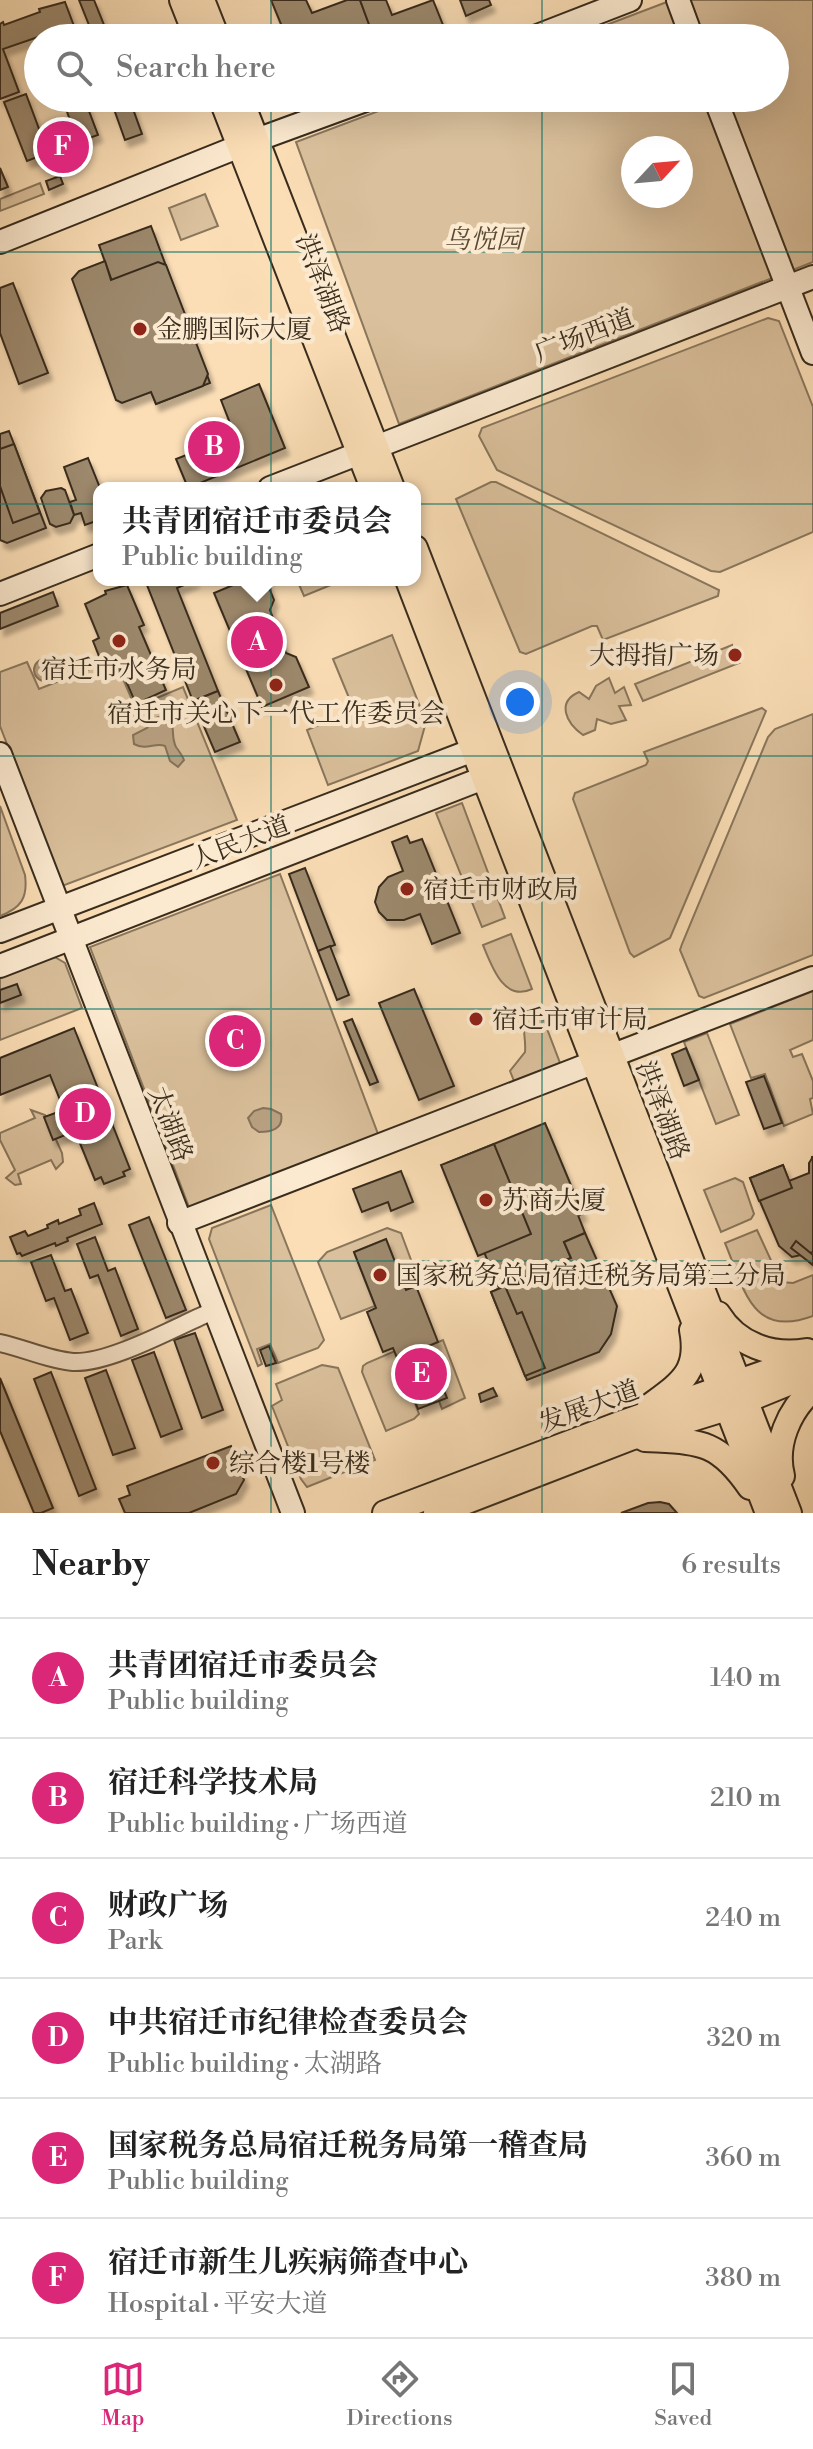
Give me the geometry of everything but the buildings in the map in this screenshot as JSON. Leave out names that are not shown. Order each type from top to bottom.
[{"type":"main road","points":[[182,0],[191,24]]},
{"type":"main road","points":[[202,0],[211,24]]},
{"type":"main road","name":"洪泽湖路","points":[[229,112],[248,143],[368,450],[388,482]]},
{"type":"main road","name":"洪泽湖路","points":[[242,112],[248,143]]},
{"type":"main road","name":"洪泽湖路","points":[[368,450],[372,482]]},
{"type":"main road","name":"洪泽湖路","points":[[421,566],[481,747]]},
{"type":"main road","name":"洪泽湖路","points":[[411,586],[481,747],[733,1395],[790,1513]]},
{"type":"main road","points":[[691,1286],[723,1322],[752,1346],[787,1354],[813,1353]]},
{"type":"main road","points":[[628,1430],[689,1373],[695,1347],[691,1286]]},
{"type":"main road","name":"发展大道","points":[[733,1395],[813,1353]]},
{"type":"main road","name":"发展大道","points":[[385,1513],[733,1395],[813,1373]]},
{"type":"main road","points":[[790,1513],[778,1453],[797,1405],[813,1389]]},
{"type":"main road","name":"洪泽湖路","points":[[733,1395],[766,1513]]},
{"type":"main road","points":[[628,1430],[707,1445],[727,1458],[741,1474],[766,1513]]},
{"type":"main road","name":"发展大道","points":[[436,1513],[628,1430]]},
{"type":"street","points":[[568,24],[630,0]]},
{"type":"street","points":[[678,0],[687,24]]},
{"type":"street","points":[[0,242],[333,112]]},
{"type":"street","points":[[720,112],[813,353]]},
{"type":"street","name":"广场西道","points":[[285,482],[813,277]]},
{"type":"street","points":[[0,594],[93,557]]},
{"type":"street","name":"人民大道","points":[[0,931],[481,747]]},
{"type":"street","name":"太湖路","points":[[0,754],[293,1513]]},
{"type":"street","name":"人民大道","points":[[0,966],[492,775]]},
{"type":"street","points":[[179,1223],[813,978]]},
{"type":"street","points":[[0,1343],[58,1360],[99,1360],[213,1311]]},
{"type":"green space","name":"鸟悦园","points":[[672,0],[813,0],[813,262],[399,424],[296,142],[376,112],[789,112],[789,24],[609,24]]},
{"type":"green space","points":[[40,183],[44,194],[0,211],[0,199]]},
{"type":"green space","points":[[205,194],[218,226],[181,240],[169,208]]},
{"type":"green space","points":[[768,318],[779,321],[813,407],[813,532],[720,572],[711,571],[497,470],[479,436],[482,428]]},
{"type":"green space","points":[[491,482],[719,590],[718,596],[603,640],[597,626],[592,626],[526,654],[520,652],[456,499]]},
{"type":"green space","points":[[300,586],[328,586],[304,596]]},
{"type":"green space","points":[[392,635],[426,722],[418,751],[328,785],[307,730],[354,710],[333,659]]},
{"type":"green space","points":[[732,645],[731,656],[739,663],[643,701],[635,684]]},
{"type":"green space","points":[[27,662],[39,689],[105,663],[109,671],[118,667],[135,707],[183,687],[237,820],[62,886],[0,726],[0,672]]},
{"type":"green space","points":[[609,678],[615,693],[624,687],[631,705],[619,706],[626,720],[611,724],[597,719],[595,730],[583,735],[568,719],[568,701],[579,692],[589,699],[596,686]]},
{"type":"green space","points":[[762,708],[766,711],[670,938],[634,957],[573,799],[575,793],[646,765],[648,761],[644,752]]},
{"type":"green space","points":[[813,714],[813,955],[704,998],[699,996],[680,950],[682,944],[768,737],[775,729]]},
{"type":"green space","points":[[462,803],[505,918],[482,927],[436,813]]},
{"type":"green space","points":[[0,806],[26,883],[22,901],[0,916]]},
{"type":"green space","points":[[280,874],[378,1134],[189,1207],[90,947]]},
{"type":"green space","points":[[511,934],[532,989],[522,992],[514,991],[500,980],[483,945]]},
{"type":"green space","points":[[53,956],[65,963],[82,1008],[0,1040],[0,977]]},
{"type":"green space","points":[[813,991],[813,1040],[790,1050],[793,1057],[802,1054],[813,1081],[813,1098],[810,1099],[813,1114],[784,1126],[765,1074],[751,1078],[730,1024]]},
{"type":"green space","points":[[538,1005],[560,1063],[514,1081],[510,1071],[525,1052],[524,1018],[531,1008]]},
{"type":"green space","points":[[707,1033],[739,1115],[716,1124],[684,1042]]},
{"type":"green space","points":[[31,1110],[45,1115],[63,1162],[56,1169],[51,1160],[18,1174],[21,1184],[15,1185],[6,1178],[15,1170],[0,1140],[0,1133],[35,1118]]},
{"type":"green space","points":[[735,1178],[743,1182],[754,1214],[751,1219],[721,1232],[704,1190]]},
{"type":"green space","points":[[271,1205],[324,1340],[318,1348],[278,1363],[270,1344],[257,1349],[262,1364],[258,1366],[209,1239],[212,1228]]},
{"type":"green space","points":[[387,1228],[401,1233],[420,1284],[406,1290],[386,1239],[354,1252],[375,1306],[341,1319],[318,1262],[327,1252]]},
{"type":"green space","points":[[757,1230],[781,1282],[793,1283],[813,1275],[813,1316],[776,1321],[763,1315],[753,1305],[725,1243]]},
{"type":"green space","points":[[443,1340],[465,1398],[442,1409],[439,1401],[446,1397],[426,1347]]},
{"type":"green space","points":[[395,1351],[419,1414],[386,1431],[362,1372],[367,1363]]},
{"type":"green space","points":[[322,1365],[338,1368],[375,1460],[307,1487],[272,1406],[282,1400],[276,1384]]},
{"type":"shaded area","points":[[45,659],[56,670],[45,681],[34,670]]},
{"type":"shaded area","points":[[162,716],[170,722],[174,742],[184,760],[178,767],[170,761],[165,746],[143,747],[134,744],[133,735]]},
{"type":"shaded area","points":[[263,1108],[281,1114],[281,1123],[276,1129],[259,1132],[252,1127],[248,1118],[254,1111]]},
{"type":"place","name":"宿迁市新生儿疾病筛查中心","points":[[63,147]]},
{"type":"place","name":"金鹏国际大厦","points":[[140,329]]},
{"type":"place","name":"宿迁科学技术局","points":[[214,447]]},
{"type":"place","name":"宿迁市水务局","points":[[119,641]]},
{"type":"place","name":"共青团宿迁市委员会","points":[[257,642]]},
{"type":"place","name":"大拇指广场","points":[[735,655]]},
{"type":"place","name":"宿迁市关心下一代工作委员会","points":[[276,685]]},
{"type":"place","name":"宿迁市财政局","points":[[407,889]]},
{"type":"place","name":"宿迁市审计局","points":[[476,1019]]},
{"type":"place","name":"财政广场","points":[[235,1041]]},
{"type":"place","name":"中共宿迁市纪律检查委员会","points":[[85,1114]]},
{"type":"place","name":"苏商大厦","points":[[486,1200]]},
{"type":"place","name":"国家税务总局宿迁税务局第三分局","points":[[380,1275]]},
{"type":"place","name":"国家税务总局宿迁税务局第一稽查局","points":[[421,1374]]},
{"type":"place","name":"综合楼1号楼","points":[[213,1463]]}]
